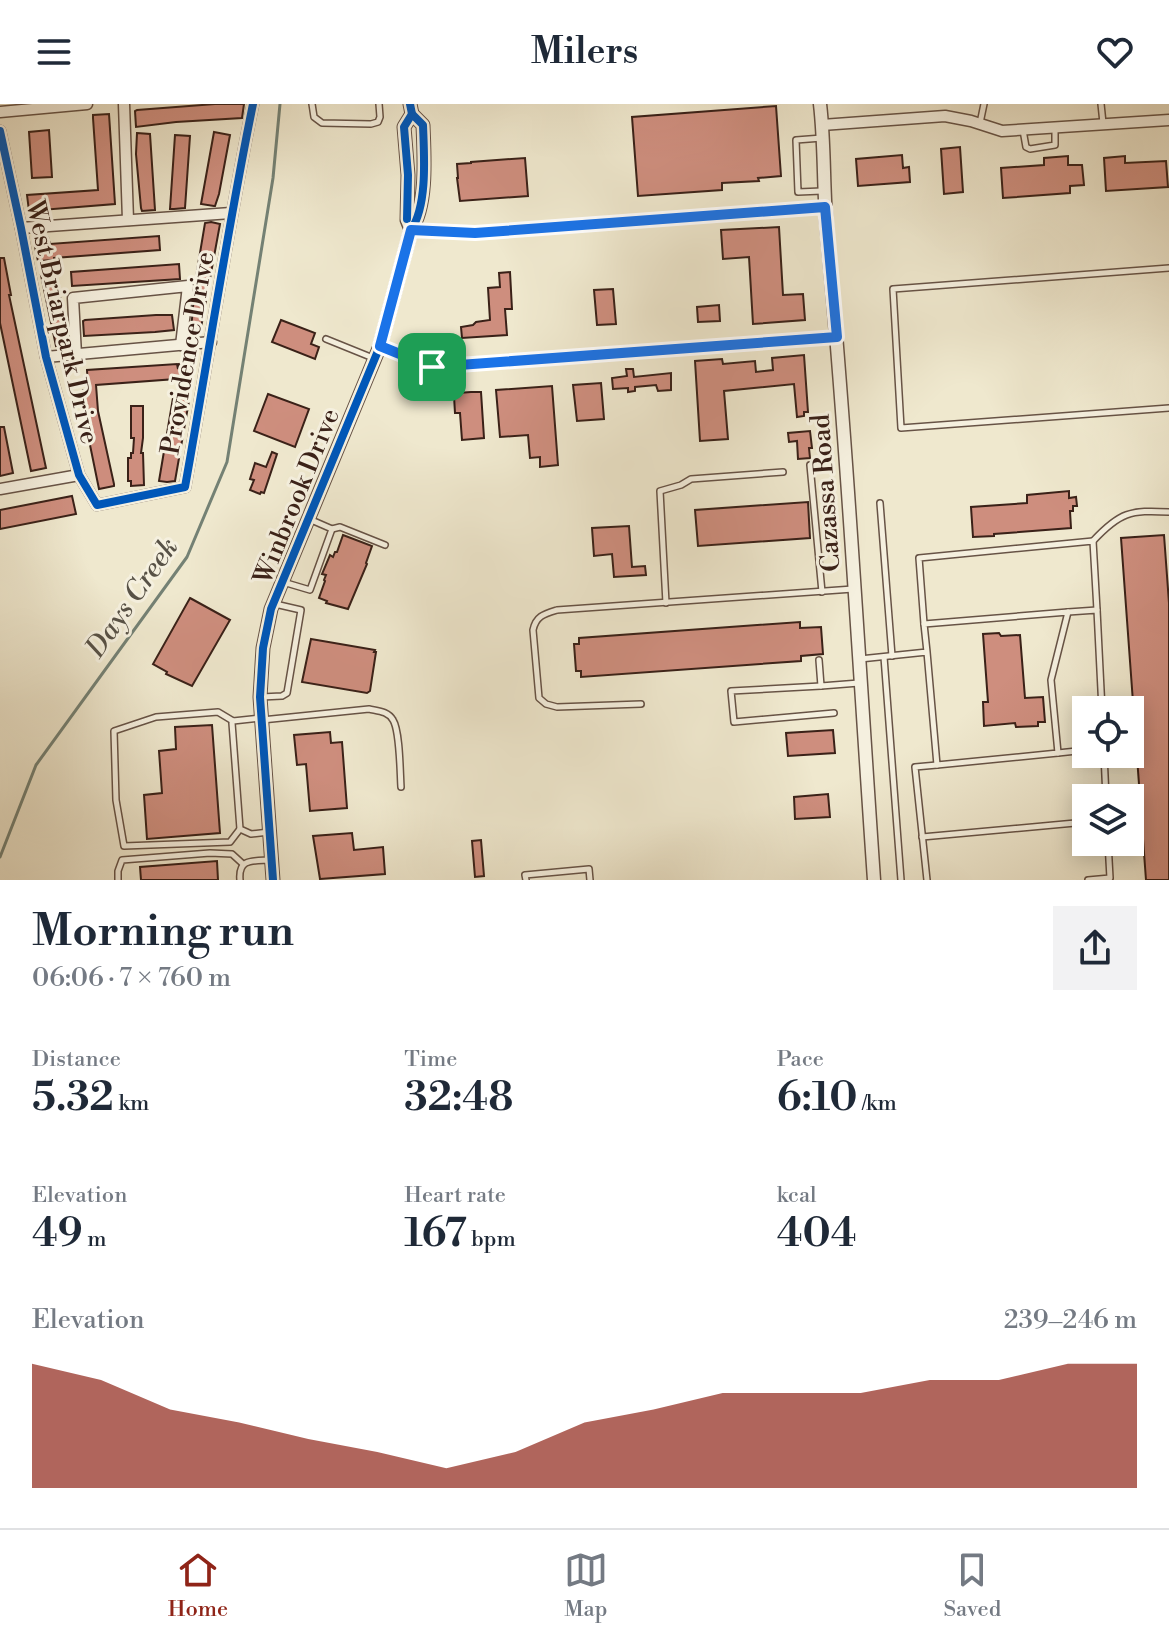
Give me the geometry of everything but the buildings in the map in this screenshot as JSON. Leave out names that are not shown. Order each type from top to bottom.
[{"type":"street","points":[[0,112],[87,104]]},
{"type":"street","points":[[124,104],[128,220]]},
{"type":"street","name":"Providence Drive","points":[[79,475],[97,505],[185,487],[231,213],[253,104]]},
{"type":"street","name":"Cazassa Road","points":[[820,104],[874,880]]},
{"type":"street","name":"Winbrook Drive","points":[[273,880],[260,697],[263,648],[273,604],[380,346],[411,230],[418,220],[423,125],[411,109]]},
{"type":"street","points":[[823,132],[945,116],[1002,131],[1169,120]]},
{"type":"street","name":"West Briarpark Drive","points":[[0,131],[46,357],[79,475],[0,489]]},
{"type":"street","points":[[411,230],[475,233],[825,207]]},
{"type":"street","points":[[21,228],[231,213]]},
{"type":"street","points":[[76,355],[73,298],[188,286],[181,345]]},
{"type":"street","points":[[380,346],[432,367],[837,337]]},
{"type":"street","points":[[46,357],[211,342]]},
{"type":"lane","points":[[312,104],[314,117],[322,123],[371,124],[378,122],[380,117],[379,104]]},
{"type":"lane","points":[[980,124],[984,104]]},
{"type":"lane","points":[[1101,104],[1103,124]]},
{"type":"lane","points":[[1023,130],[1025,144],[1030,149],[1055,145],[1055,127]]},
{"type":"lane","points":[[823,132],[796,140],[798,192],[824,191]]},
{"type":"lane","points":[[1169,268],[893,289],[901,428],[1169,408]]},
{"type":"lane","points":[[326,339],[374,359]]},
{"type":"lane","points":[[810,465],[822,592]]},
{"type":"lane","points":[[666,603],[660,491],[691,479],[783,472]]},
{"type":"lane","points":[[880,503],[892,656]]},
{"type":"lane","points":[[937,765],[919,558],[1093,541],[1108,524],[1126,513],[1169,512]]},
{"type":"lane","points":[[308,518],[332,529],[340,527],[385,545]]},
{"type":"lane","points":[[282,581],[310,590],[332,529]]},
{"type":"lane","points":[[1093,541],[1101,696]]},
{"type":"lane","points":[[641,704],[557,707],[546,704],[539,698],[533,630],[535,622],[542,614],[557,610],[854,589]]},
{"type":"lane","points":[[260,697],[287,693],[301,610],[273,604]]},
{"type":"lane","points":[[924,624],[1097,610]]},
{"type":"lane","points":[[1058,753],[1051,680],[1068,612]]},
{"type":"lane","points":[[859,659],[927,652]]},
{"type":"lane","points":[[884,657],[901,880]]},
{"type":"lane","points":[[819,660],[821,686]]},
{"type":"lane","points":[[834,713],[734,722],[731,691],[860,683]]},
{"type":"lane","points":[[233,721],[240,829],[230,842],[124,846],[116,800],[114,731],[156,717],[218,712],[233,721],[369,709],[385,712],[393,719],[397,730],[401,787]]},
{"type":"lane","points":[[927,880],[915,767],[1072,752]]},
{"type":"lane","points":[[922,837],[1072,823]]},
{"type":"lane","points":[[240,829],[251,834],[269,832]]},
{"type":"lane","points":[[118,880],[122,860],[210,853],[232,854],[243,864]]},
{"type":"lane","points":[[1088,880],[1110,878],[1109,856]]},
{"type":"lane","points":[[240,880],[239,870],[243,864],[271,859]]},
{"type":"lane","points":[[526,880],[525,875],[589,869],[590,880]]},
{"type":"waterway","name":"Days Creek","points":[[0,857],[36,765],[187,557],[227,462],[273,178],[280,104]]},
{"type":"cycle path","points":[[0,131],[46,357],[79,475],[97,505],[185,487],[253,104]]},
{"type":"cycle path","points":[[407,219],[408,175],[404,127],[412,114],[410,104]]},
{"type":"cycle path","points":[[273,880],[260,697],[263,648],[271,609],[380,346],[420,207],[424,179],[423,125],[412,114]]},
{"type":"route","points":[[825,207],[837,337],[432,367],[380,346],[411,230],[475,233],[825,207]]}]
